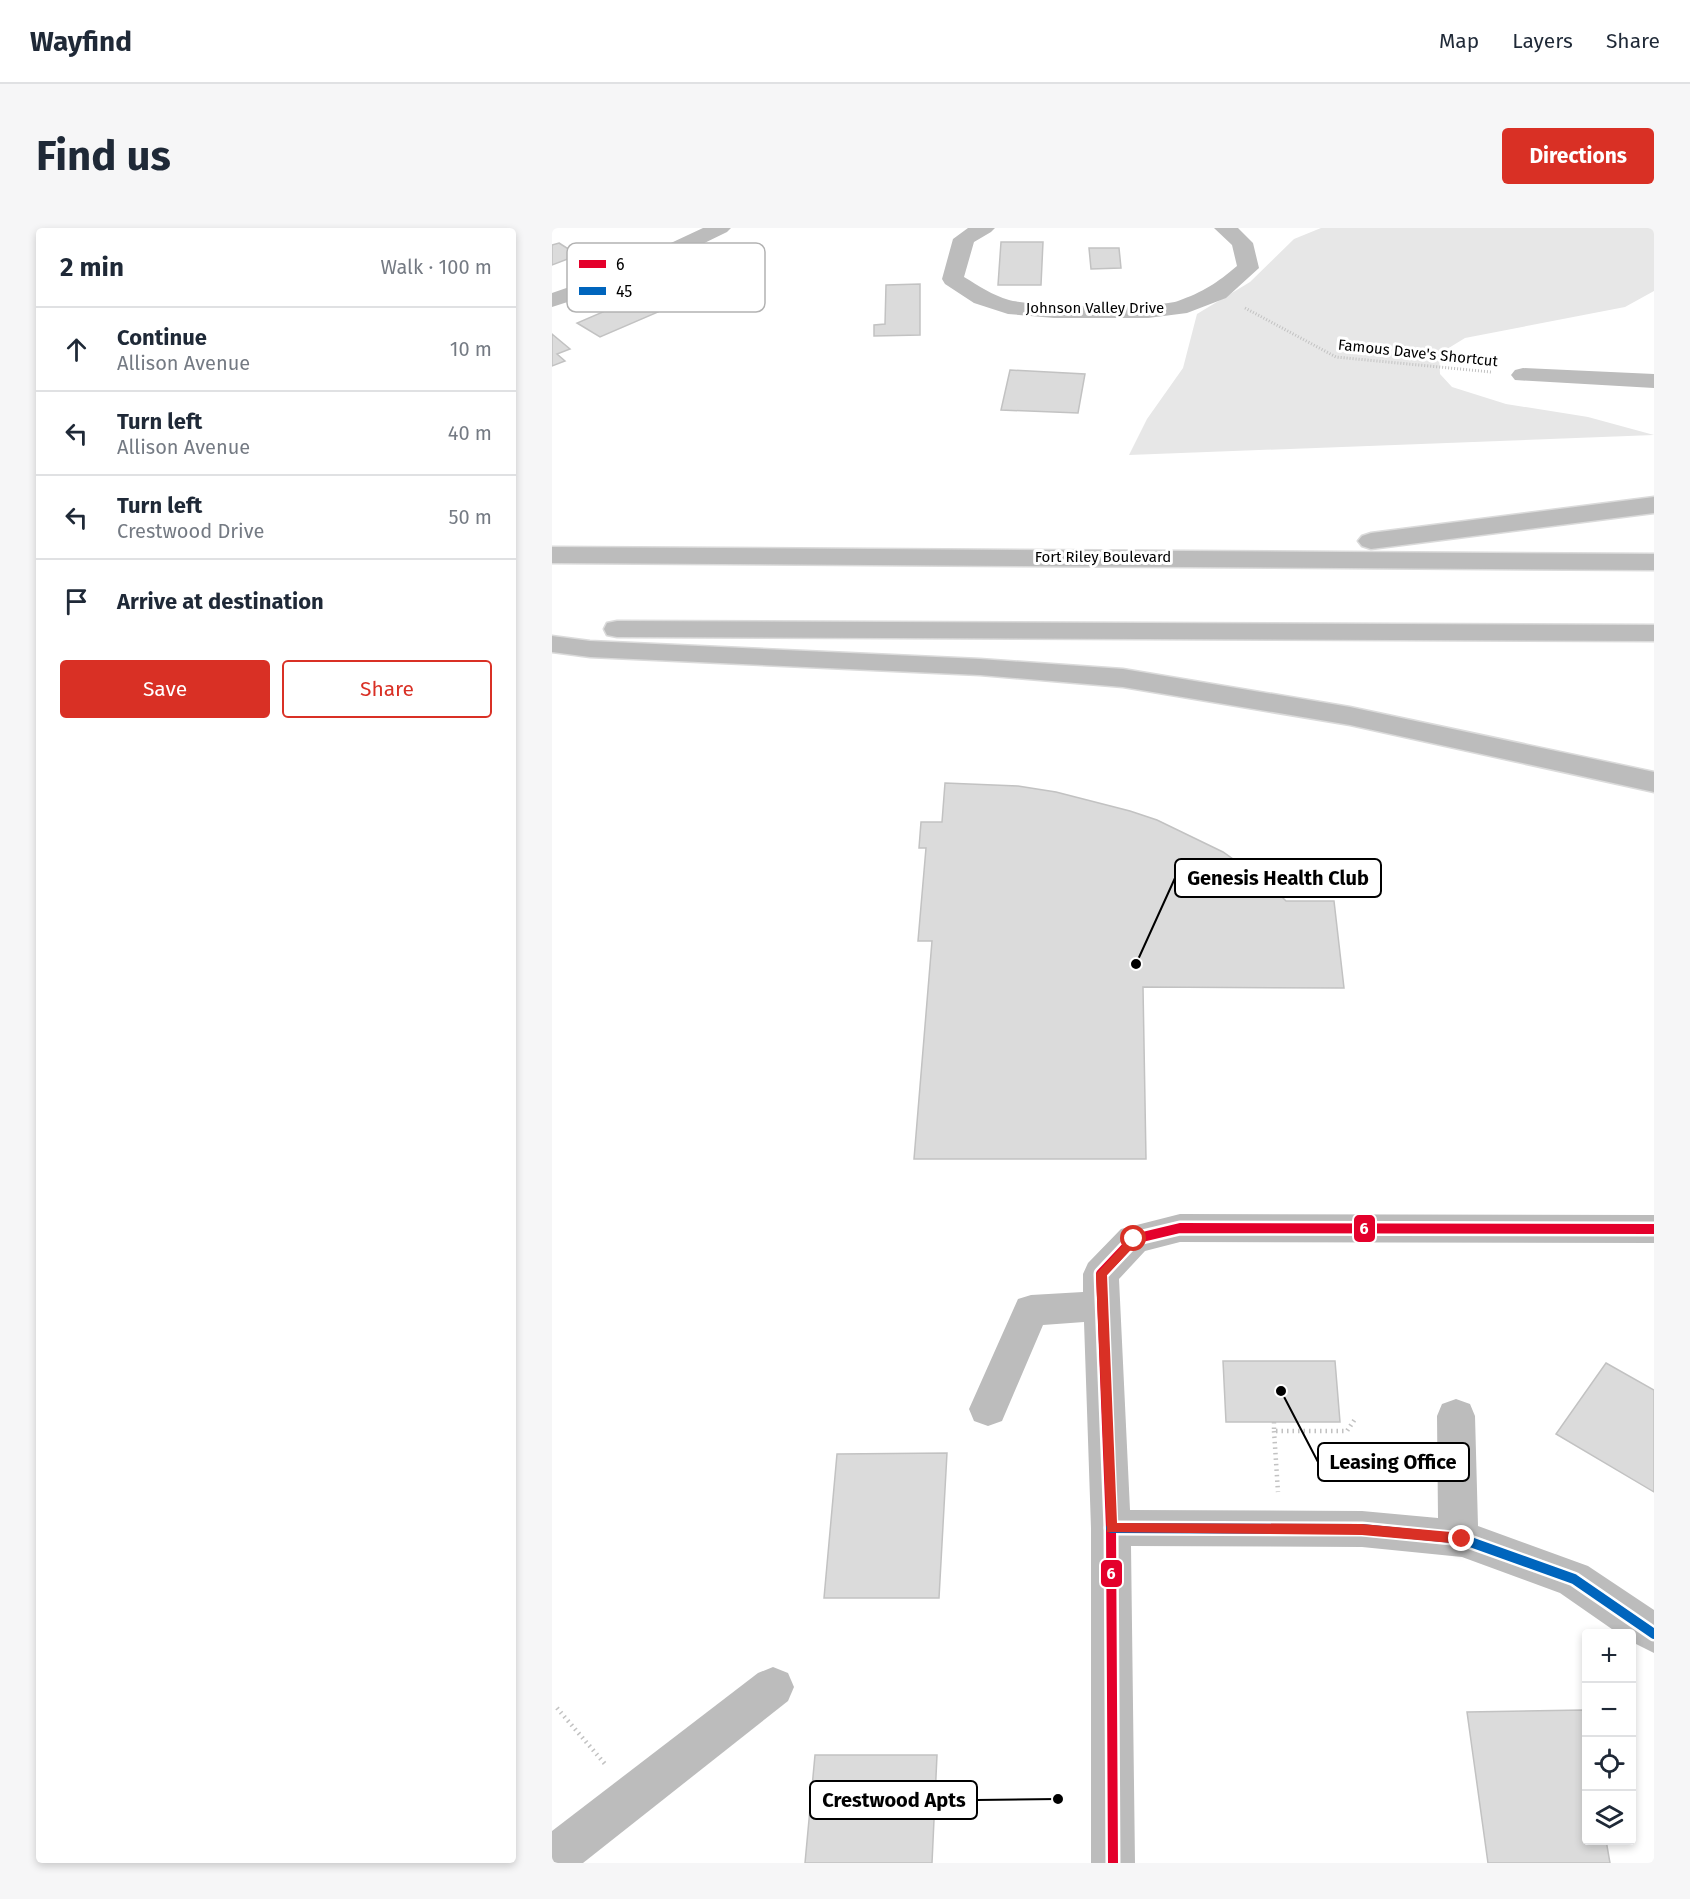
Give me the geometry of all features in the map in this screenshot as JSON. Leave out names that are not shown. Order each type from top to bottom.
[{"type":"main road","points":[[681,243],[698,234],[720,228]]},
{"type":"main road","name":"Johnson Valley Drive","points":[[984,228],[964,239],[953,279],[982,298],[1008,307],[1148,311],[1179,308],[1218,293],[1248,268],[1242,243],[1226,228]]},
{"type":"main road","points":[[552,300],[567,295]]},
{"type":"main road","points":[[1523,375],[1654,381]]},
{"type":"main road","points":[[1198,557],[1425,535],[1654,505]]},
{"type":"main road","name":"Fort Riley Boulevard","points":[[552,555],[1198,557],[1654,562]]},
{"type":"main road","points":[[552,629],[1654,633]]},
{"type":"main road","points":[[552,644],[1124,678],[1350,716],[1654,782]]},
{"type":"main road","points":[[1113,1863],[1111,1528],[1101,1274],[1134,1239],[1180,1228],[1654,1229]]},
{"type":"main road","points":[[987,1409],[1031,1310],[1102,1306]]},
{"type":"main road","points":[[1456,1416],[1458,1539]]},
{"type":"main road","points":[[1111,1528],[1362,1529],[1458,1539],[1574,1579],[1654,1634]]},
{"type":"main road","points":[[552,1859],[773,1688]]},
{"type":"path","name":"Famous Dave's Shortcut","points":[[1218,293],[1335,357],[1523,375]]},
{"type":"path","points":[[1274,1431],[1347,1431],[1355,1419]]},
{"type":"path","points":[[1274,1422],[1281,1529]]},
{"type":"path","points":[[557,1708],[604,1762]]},
{"type":"shaded area","points":[[1321,228],[1654,228],[1654,291],[1625,307],[1465,338],[1439,354],[1440,374],[1452,387],[1506,404],[1588,417],[1654,435],[1129,455],[1147,419],[1183,368],[1197,314],[1250,282],[1294,239]]},
{"type":"building","points":[[1001,242],[1043,242],[1041,285],[998,285]]},
{"type":"building","points":[[559,243],[567,248],[567,259],[552,265],[552,245]]},
{"type":"building","points":[[1089,248],[1119,248],[1121,268],[1091,269]]},
{"type":"building","points":[[920,284],[920,335],[874,336],[874,325],[885,324],[886,285]]},
{"type":"building","points":[[603,312],[658,312],[600,337],[577,323]]},
{"type":"building","points":[[552,334],[570,349],[557,354],[565,361],[552,366]]},
{"type":"building","points":[[1010,370],[1085,374],[1078,413],[1001,410]]},
{"type":"building","points":[[945,783],[1018,786],[1056,792],[1130,811],[1157,820],[1223,852],[1271,886],[1286,901],[1334,901],[1344,988],[1143,987],[1146,1159],[914,1159],[932,941],[918,941],[926,848],[919,848],[921,822],[942,822]]},
{"type":"building","points":[[1223,1361],[1335,1361],[1340,1422],[1226,1422]]},
{"type":"building","points":[[1606,1363],[1654,1390],[1654,1492],[1556,1434]]},
{"type":"building","points":[[947,1453],[939,1598],[824,1598],[837,1454]]},
{"type":"building","points":[[1582,1710],[1582,1845],[1607,1845],[1610,1863],[1488,1863],[1467,1712]]},
{"type":"building","points":[[815,1755],[937,1755],[932,1863],[805,1863]]},
{"type":"transit line","name":"6","points":[[1113,1863],[1111,1528],[1101,1274],[1134,1239],[1180,1228],[1654,1229]]},
{"type":"transit line","name":"45","points":[[1111,1528],[1362,1529],[1462,1539],[1574,1579],[1654,1634]]},
{"type":"place","name":"Genesis Health Club","points":[[1136,964]]},
{"type":"place","name":"Leasing Office","points":[[1281,1391]]},
{"type":"place","name":"Crestwood Apts","points":[[1058,1799]]},
{"type":"route","points":[[1134,1239],[1101,1274],[1111,1528],[1362,1529],[1462,1539]]}]
